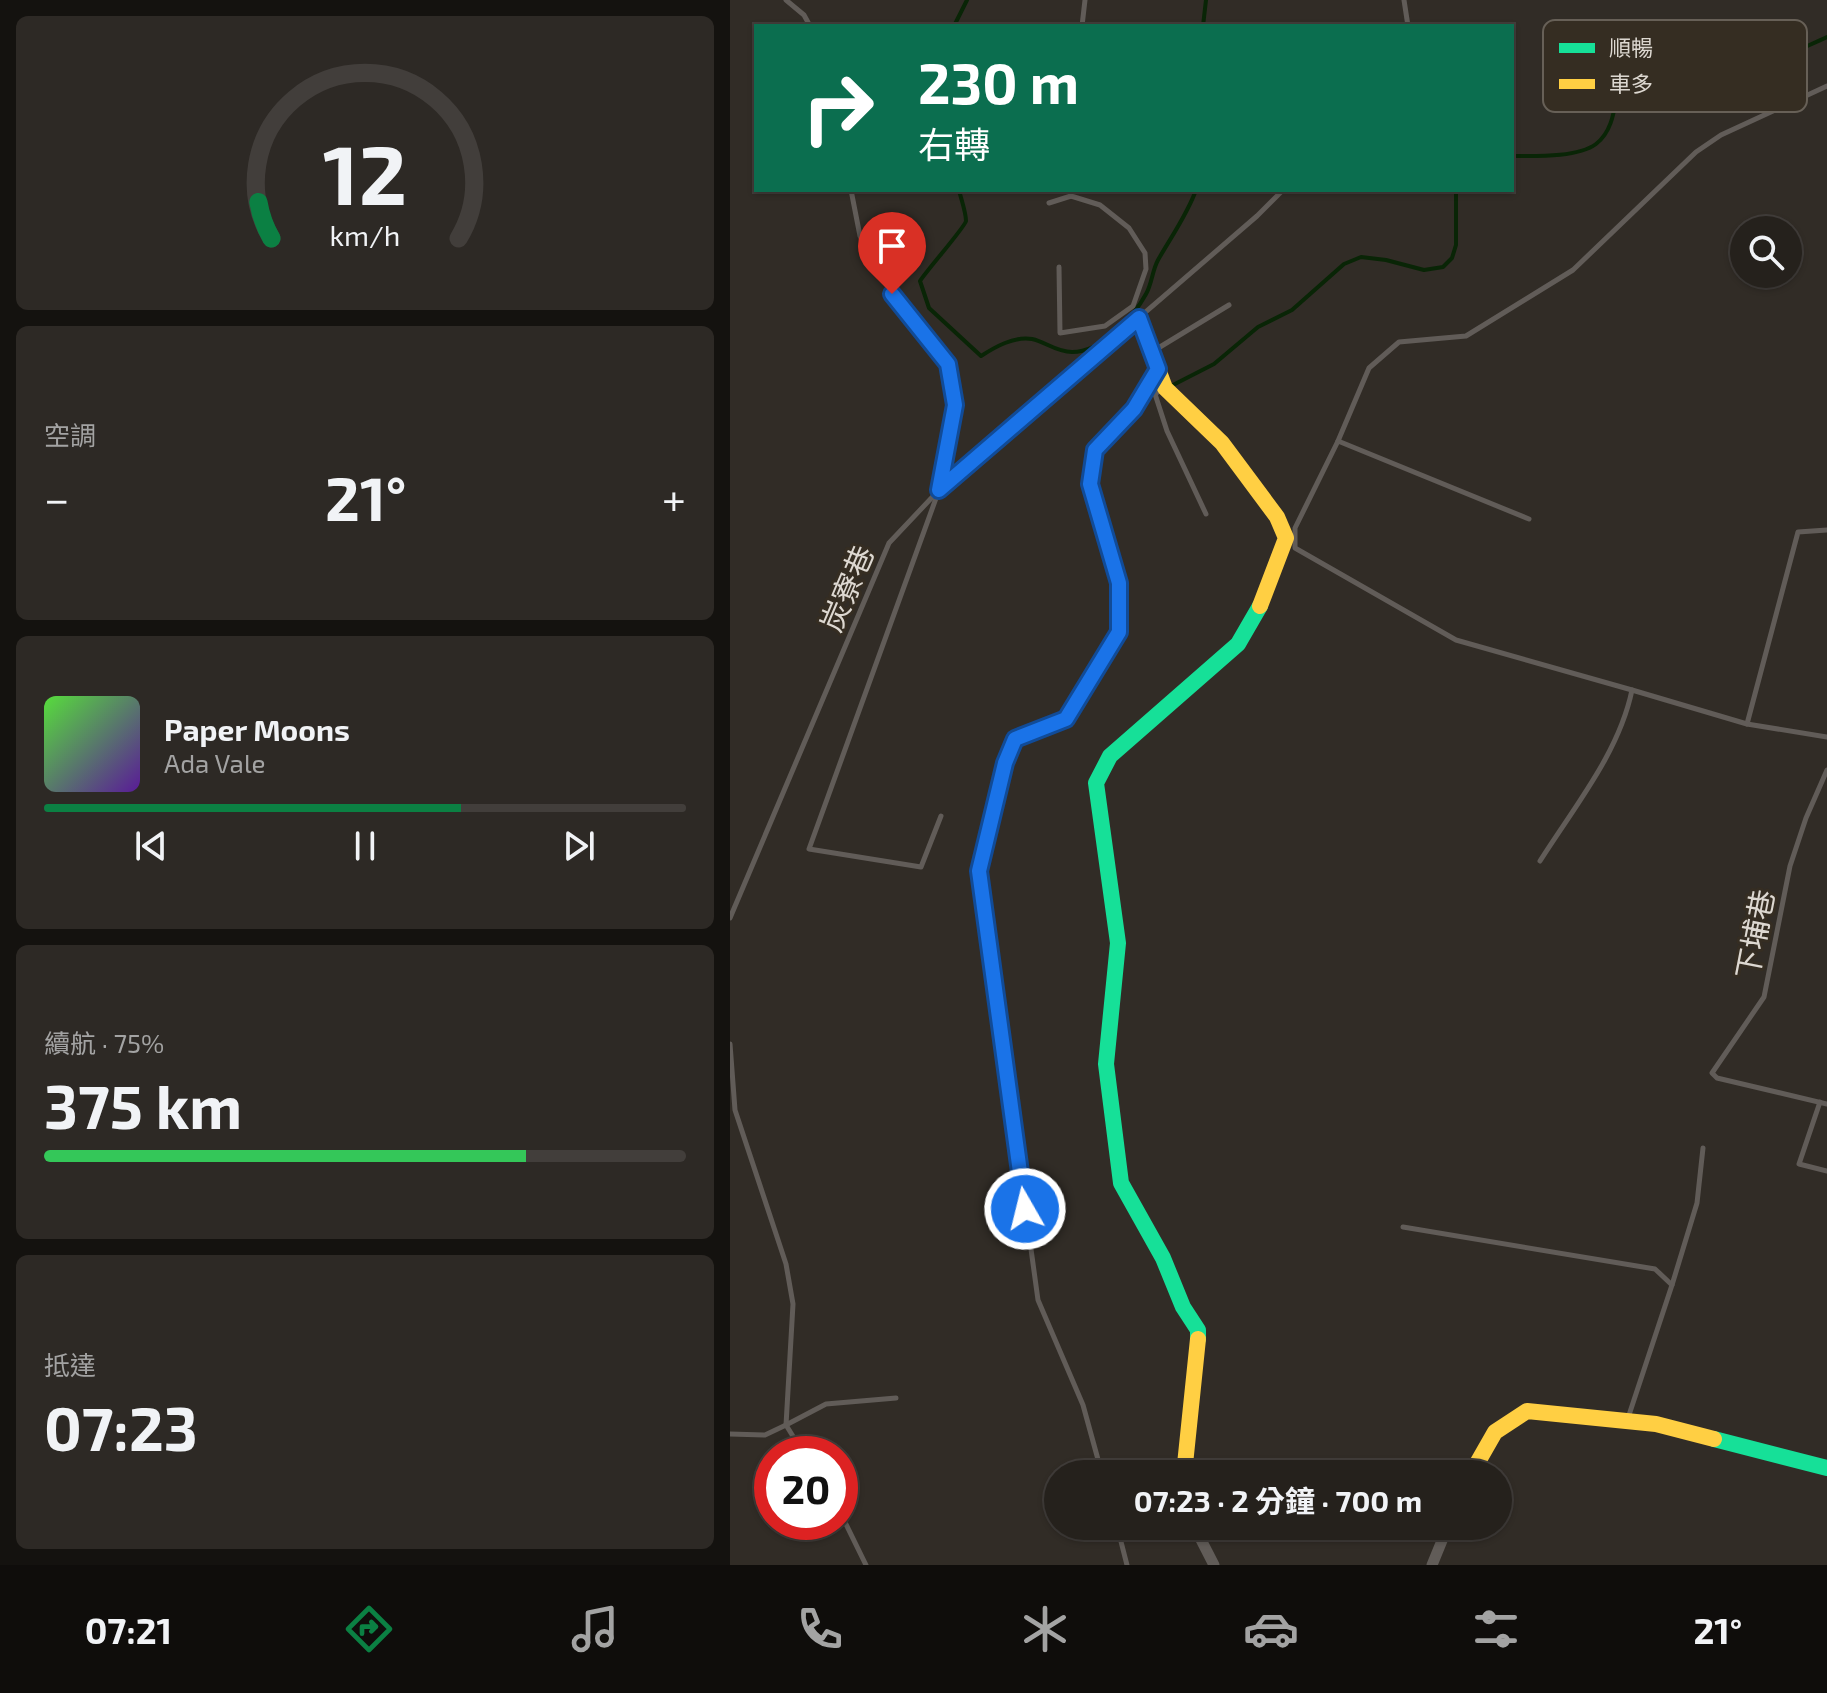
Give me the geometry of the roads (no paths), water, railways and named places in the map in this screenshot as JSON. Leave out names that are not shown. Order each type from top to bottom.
[{"type":"street","points":[[1139,318],[1165,388],[1222,443],[1277,517],[1286,538],[1264,600],[1238,644],[1110,756],[1096,783],[1118,943],[1106,1064],[1121,1183],[1163,1258],[1183,1307],[1198,1330],[1185,1460]]},
{"type":"street","points":[[1479,1460],[1495,1432],[1527,1411],[1656,1424],[1827,1468]]},
{"type":"street","points":[[1201,1540],[1214,1565]]},
{"type":"street","points":[[1432,1565],[1442,1540]]},
{"type":"lane","points":[[786,0],[804,15],[809,24]]},
{"type":"lane","points":[[1082,24],[1085,0]]},
{"type":"lane","points":[[1404,0],[1408,24]]},
{"type":"lane","points":[[1807,95],[1827,86]]},
{"type":"lane","points":[[1771,112],[1721,135],[1696,152],[1573,270],[1466,336],[1399,342],[1369,368],[1338,441],[1295,528],[1295,548],[1456,640],[1747,724],[1827,737]]},
{"type":"lane","points":[[851,192],[860,236],[892,294],[948,364],[955,405],[939,490],[809,849],[921,867],[941,816]]},
{"type":"lane","name":"炭寮巷","points":[[730,918],[889,543],[939,490],[1281,192]]},
{"type":"lane","points":[[1049,203],[1071,193],[1100,205],[1129,228],[1145,253],[1146,269],[1133,306],[1105,326],[1060,333],[1059,267]]},
{"type":"lane","points":[[1152,353],[1229,305]]},
{"type":"lane","points":[[1098,1460],[1083,1405],[1038,1300],[979,871],[1005,763],[1015,739],[1066,719],[1119,632],[1119,583],[1090,484],[1095,450],[1134,409],[1158,369]]},
{"type":"lane","points":[[1165,388],[1155,394],[1167,431],[1206,514]]},
{"type":"lane","points":[[1338,441],[1529,519]]},
{"type":"lane","points":[[1747,724],[1798,532],[1827,530]]},
{"type":"lane","points":[[1540,861],[1603,763],[1626,719],[1632,690]]},
{"type":"lane","name":"下埔巷","points":[[1827,770],[1790,866],[1764,997],[1712,1073],[1717,1078],[1827,1104]]},
{"type":"lane","points":[[730,1044],[735,1110],[786,1264],[793,1304],[786,1425],[793,1436]]},
{"type":"lane","points":[[1820,1102],[1799,1164],[1827,1171]]},
{"type":"lane","points":[[1626,1423],[1697,1203],[1703,1148]]},
{"type":"lane","points":[[1403,1227],[1655,1269],[1672,1285]]},
{"type":"lane","points":[[730,1434],[765,1435],[826,1404],[896,1398]]},
{"type":"lane","points":[[854,1540],[866,1565]]},
{"type":"lane","points":[[1121,1540],[1127,1565]]},
{"type":"lane","points":[[1207,1565],[1214,1565]]},
{"type":"waterway","points":[[955,24],[967,0]]},
{"type":"waterway","points":[[1203,24],[1206,0]]},
{"type":"waterway","points":[[1807,46],[1827,37]]},
{"type":"waterway","points":[[1514,156],[1567,154],[1588,149],[1606,133],[1614,112]]},
{"type":"waterway","points":[[960,192],[966,221],[920,281],[929,308],[981,356],[1018,339],[1032,339],[1072,352],[1105,340],[1125,323],[1148,290],[1158,260],[1195,192]]},
{"type":"waterway","points":[[1171,386],[1214,364],[1258,327],[1292,310],[1344,264],[1361,257],[1424,270],[1443,267],[1452,258],[1456,245],[1456,192]]}]
